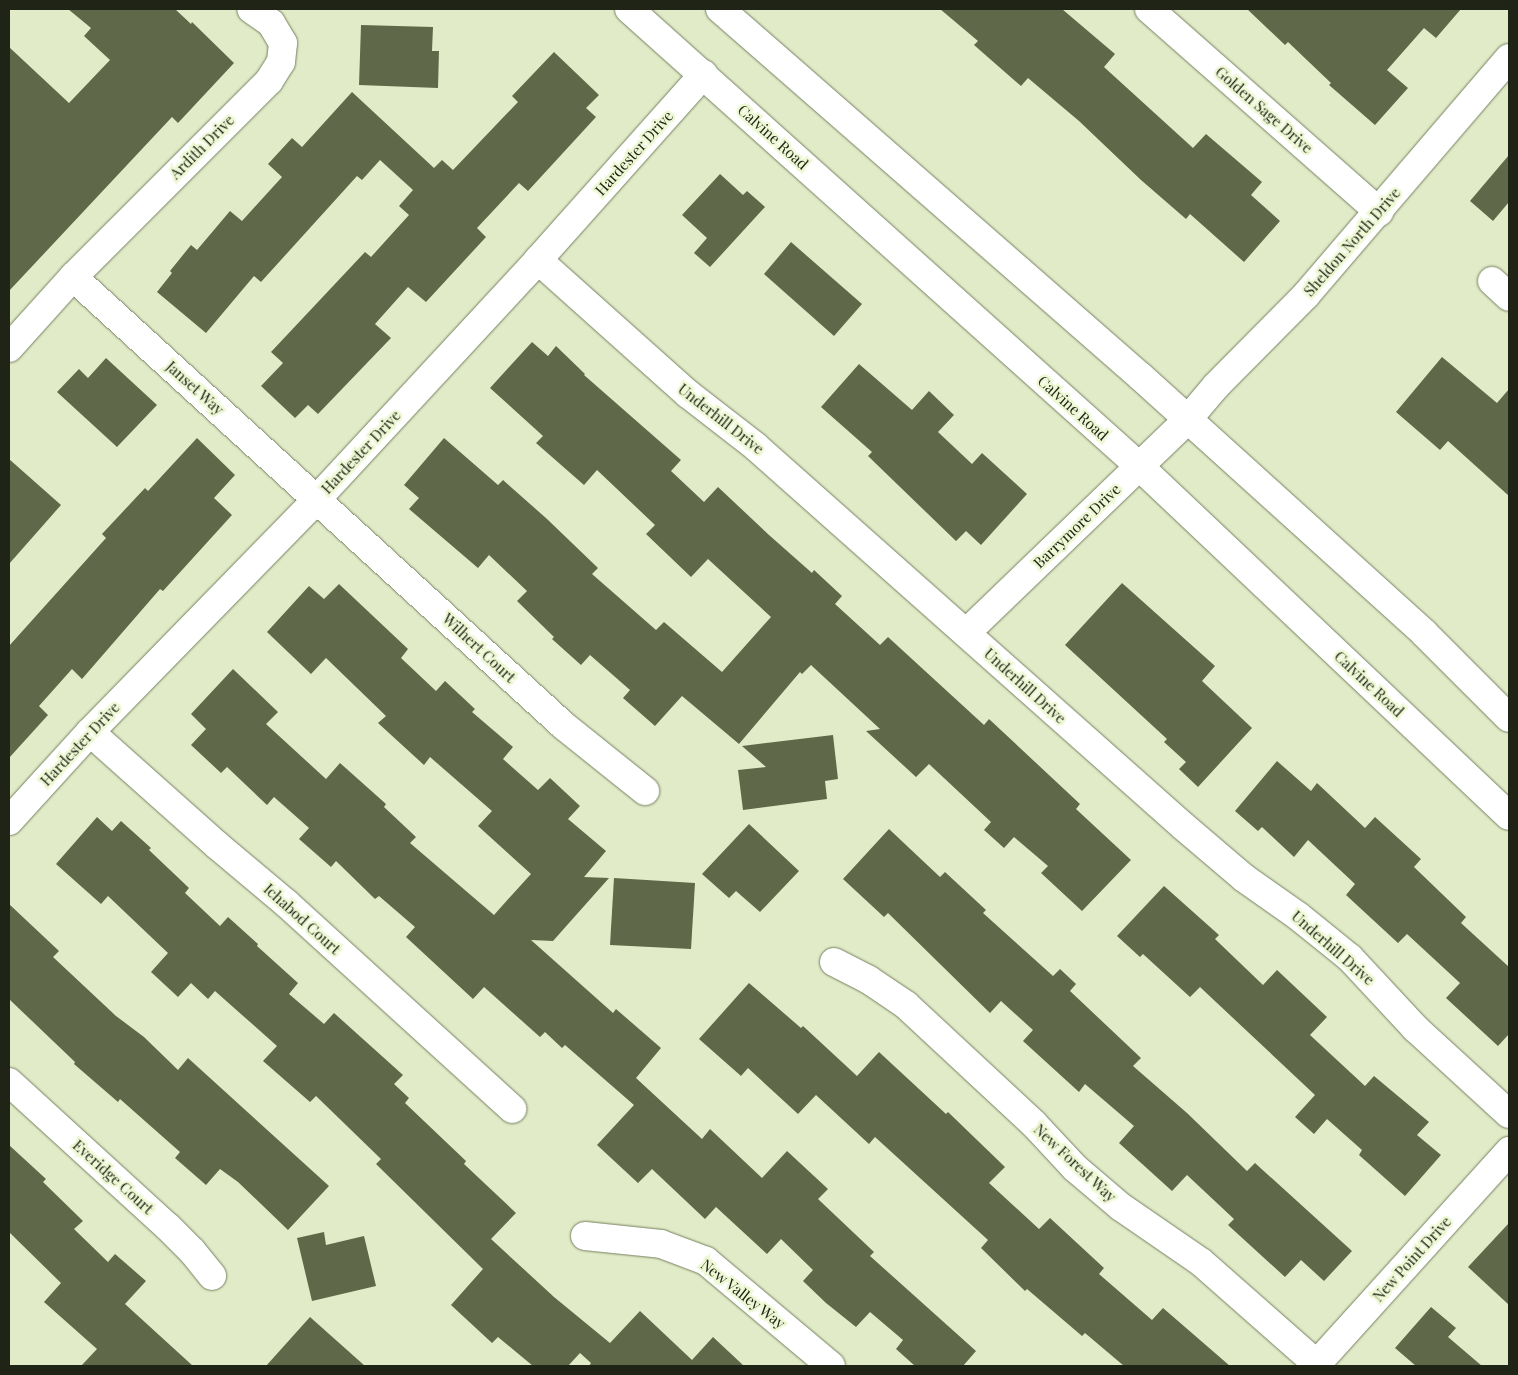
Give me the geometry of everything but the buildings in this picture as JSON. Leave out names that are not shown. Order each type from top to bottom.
[{"type":"street","name":"Ardith Drive","points":[[9,348],[73,277],[269,81],[282,62],[283,43],[271,23],[251,9]]},
{"type":"street","name":"Calvine Road","points":[[628,9],[704,74],[1138,466],[1509,816]]},
{"type":"street","points":[[720,9],[1188,419],[1424,634],[1509,718]]},
{"type":"street","name":"Golden Sage Drive","points":[[1148,9],[1380,212]]},
{"type":"street","name":"Sheldon North Drive","points":[[1188,419],[1216,386],[1306,295],[1380,212],[1509,58]]},
{"type":"street","name":"Hardester Drive","points":[[9,821],[90,732],[317,499],[538,260],[704,74]]},
{"type":"street","name":"Underhill Drive","points":[[538,260],[688,394],[756,446],[1244,878],[1298,916],[1350,958],[1416,1028],[1509,1114]]},
{"type":"street","name":"Janset Way","points":[[73,277],[317,499]]},
{"type":"street","name":"Barrymore Drive","points":[[966,633],[1188,419]]},
{"type":"street","name":"Wilhert Court","points":[[317,499],[564,726],[645,791]]},
{"type":"street","name":"Ichabod Court","points":[[90,732],[218,846],[286,903],[512,1108]]},
{"type":"street","name":"New Forest Way","points":[[834,962],[869,980],[906,1005],[1034,1124],[1075,1168],[1121,1207],[1202,1262],[1316,1366]]},
{"type":"street","name":"Everidge Court","points":[[9,1082],[168,1227],[192,1251],[212,1276]]},
{"type":"street","name":"New Point Drive","points":[[1316,1366],[1509,1151]]},
{"type":"street","name":"New Valley Way","points":[[585,1236],[661,1244],[706,1261],[831,1366]]}]
